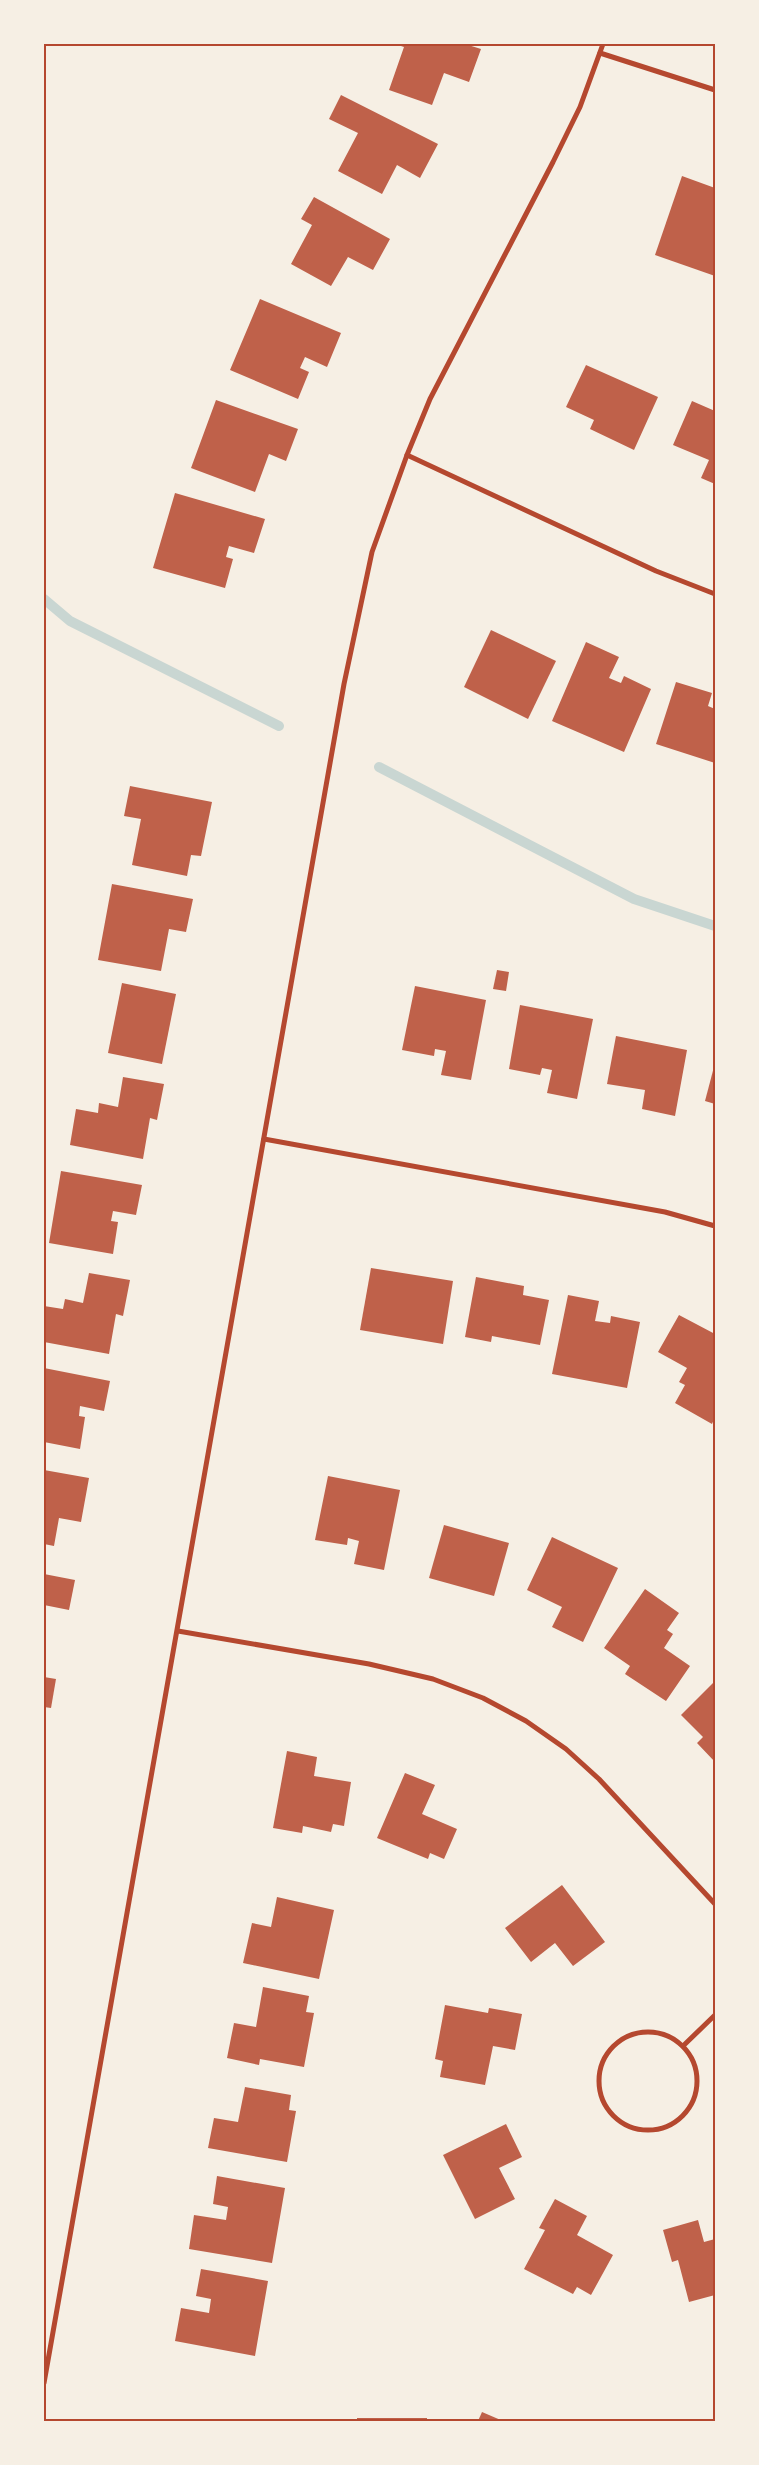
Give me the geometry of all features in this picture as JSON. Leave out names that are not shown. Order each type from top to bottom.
[{"type":"street","points":[[44,2383],[357,614],[372,552],[406,455],[430,399],[554,162],[580,107],[603,44]]},
{"type":"street","points":[[600,53],[715,90]]},
{"type":"street","points":[[406,455],[656,571],[715,594]]},
{"type":"street","points":[[264,1139],[665,1212],[715,1226]]},
{"type":"street","points":[[178,1631],[369,1664],[433,1679],[483,1698],[526,1721],[566,1749],[599,1779],[715,1904]]},
{"type":"street","points":[[683,2046],[715,2015]]},
{"type":"street","points":[[641,2032],[656,2032],[671,2037],[683,2046],[692,2059],[697,2074],[696,2089],[691,2104],[682,2116],[662,2127],[639,2129],[625,2124],[612,2115],[604,2102],[599,2080],[604,2058],[614,2046],[626,2036],[641,2032]]},
{"type":"building","points":[[395,44],[465,44],[481,49],[469,82],[444,73],[432,105],[389,90],[404,47]]},
{"type":"building","points":[[341,95],[438,144],[420,178],[397,165],[382,194],[338,171],[358,133],[329,119]]},
{"type":"building","points":[[682,176],[715,188],[715,276],[655,255]]},
{"type":"building","points":[[314,197],[390,239],[373,270],[348,257],[331,286],[291,264],[312,225],[301,219]]},
{"type":"building","points":[[260,299],[341,333],[327,367],[305,357],[300,368],[309,372],[298,399],[230,370]]},
{"type":"building","points":[[586,365],[658,397],[634,450],[590,429],[594,420],[566,407]]},
{"type":"building","points":[[216,400],[298,429],[286,461],[269,454],[255,492],[191,468]]},
{"type":"building","points":[[692,401],[715,411],[715,484],[701,478],[709,460],[673,445]]},
{"type":"building","points":[[175,493],[265,519],[254,553],[229,546],[226,557],[233,559],[225,588],[153,568]]},
{"type":"building","points":[[491,630],[556,661],[528,719],[464,687]]},
{"type":"building","points":[[586,642],[619,657],[609,678],[621,683],[624,676],[651,689],[624,752],[552,721]]},
{"type":"building","points":[[676,682],[712,693],[708,706],[715,709],[715,763],[656,744]]},
{"type":"building","points":[[130,786],[212,802],[201,856],[191,855],[187,876],[132,865],[141,819],[124,816]]},
{"type":"building","points":[[112,884],[193,899],[186,932],[169,929],[161,971],[98,960]]},
{"type":"building","points":[[497,970],[509,972],[506,991],[493,989]]},
{"type":"building","points":[[122,983],[176,994],[162,1064],[108,1053]]},
{"type":"building","points":[[415,986],[486,1000],[471,1080],[441,1075],[446,1051],[435,1049],[434,1056],[402,1050]]},
{"type":"building","points":[[520,1005],[593,1019],[577,1099],[547,1093],[552,1070],[542,1068],[540,1075],[509,1069]]},
{"type":"building","points":[[616,1036],[687,1050],[675,1116],[642,1109],[645,1090],[607,1084]]},
{"type":"building","points":[[715,1063],[715,1104],[705,1101]]},
{"type":"building","points":[[123,1077],[164,1084],[157,1120],[150,1118],[143,1159],[70,1145],[76,1109],[98,1113],[99,1103],[118,1107]]},
{"type":"building","points":[[61,1171],[142,1185],[136,1215],[113,1211],[111,1221],[118,1222],[113,1254],[49,1243]]},
{"type":"building","points":[[371,1268],[453,1281],[443,1344],[360,1330]]},
{"type":"building","points":[[89,1273],[130,1280],[123,1316],[116,1314],[109,1354],[44,1342],[44,1306],[63,1309],[65,1299],[83,1303]]},
{"type":"building","points":[[476,1277],[524,1286],[523,1295],[549,1300],[540,1345],[492,1336],[491,1342],[465,1337]]},
{"type":"building","points":[[568,1295],[599,1301],[595,1321],[610,1323],[611,1316],[640,1322],[627,1388],[552,1374]]},
{"type":"building","points":[[679,1315],[715,1334],[715,1417],[712,1424],[675,1403],[685,1385],[679,1382],[687,1368],[658,1352]]},
{"type":"building","points":[[44,1368],[110,1381],[104,1411],[80,1406],[79,1416],[85,1417],[80,1449],[44,1442]]},
{"type":"building","points":[[44,1470],[89,1478],[81,1522],[59,1518],[54,1546],[44,1544]]},
{"type":"building","points":[[328,1476],[400,1490],[384,1570],[354,1564],[359,1541],[348,1538],[347,1545],[315,1540]]},
{"type":"building","points":[[444,1525],[509,1543],[494,1596],[429,1578]]},
{"type":"building","points":[[552,1537],[618,1568],[583,1642],[552,1627],[562,1607],[527,1590]]},
{"type":"building","points":[[44,1574],[75,1580],[69,1610],[44,1605]]},
{"type":"building","points":[[645,1589],[679,1613],[667,1630],[673,1634],[664,1648],[690,1666],[666,1701],[625,1674],[630,1666],[604,1648]]},
{"type":"building","points":[[44,1677],[56,1679],[51,1708],[44,1707]]},
{"type":"building","points":[[715,1681],[715,1762],[697,1743],[703,1737],[681,1715]]},
{"type":"building","points":[[287,1751],[317,1757],[314,1776],[351,1782],[344,1826],[333,1824],[331,1832],[303,1826],[302,1833],[273,1828]]},
{"type":"building","points":[[405,1773],[435,1785],[422,1814],[457,1829],[444,1859],[430,1853],[428,1859],[377,1838]]},
{"type":"building","points":[[562,1885],[605,1942],[573,1966],[555,1943],[531,1962],[505,1928]]},
{"type":"building","points":[[277,1897],[334,1910],[319,1979],[243,1963],[252,1923],[271,1927]]},
{"type":"building","points":[[263,1987],[309,1996],[306,2012],[314,2013],[304,2067],[260,2059],[259,2065],[227,2058],[234,2023],[256,2027]]},
{"type":"building","points":[[445,2005],[488,2013],[489,2008],[522,2014],[515,2050],[493,2046],[485,2085],[440,2077],[443,2061],[435,2059]]},
{"type":"building","points":[[245,2087],[291,2095],[289,2110],[296,2111],[287,2162],[208,2148],[214,2118],[238,2122]]},
{"type":"building","points":[[506,2124],[522,2157],[499,2168],[515,2199],[475,2219],[443,2155]]},
{"type":"building","points":[[217,2176],[285,2188],[272,2263],[189,2249],[194,2215],[226,2220],[228,2207],[213,2204]]},
{"type":"building","points":[[555,2199],[587,2216],[577,2235],[613,2255],[591,2295],[577,2287],[573,2294],[524,2269],[545,2230],[539,2228]]},
{"type":"building","points":[[698,2220],[704,2242],[715,2239],[715,2295],[689,2302],[678,2260],[672,2262],[663,2230]]},
{"type":"building","points":[[201,2269],[268,2281],[255,2356],[175,2341],[181,2308],[209,2313],[211,2299],[196,2296]]},
{"type":"building","points":[[482,2412],[503,2421],[478,2421]]},
{"type":"building","points":[[357,2418],[427,2418],[427,2421],[357,2421]]},
{"type":"waterway","points":[[44,599],[70,621],[279,726]]},
{"type":"waterway","points":[[379,767],[634,899],[715,926]]}]
